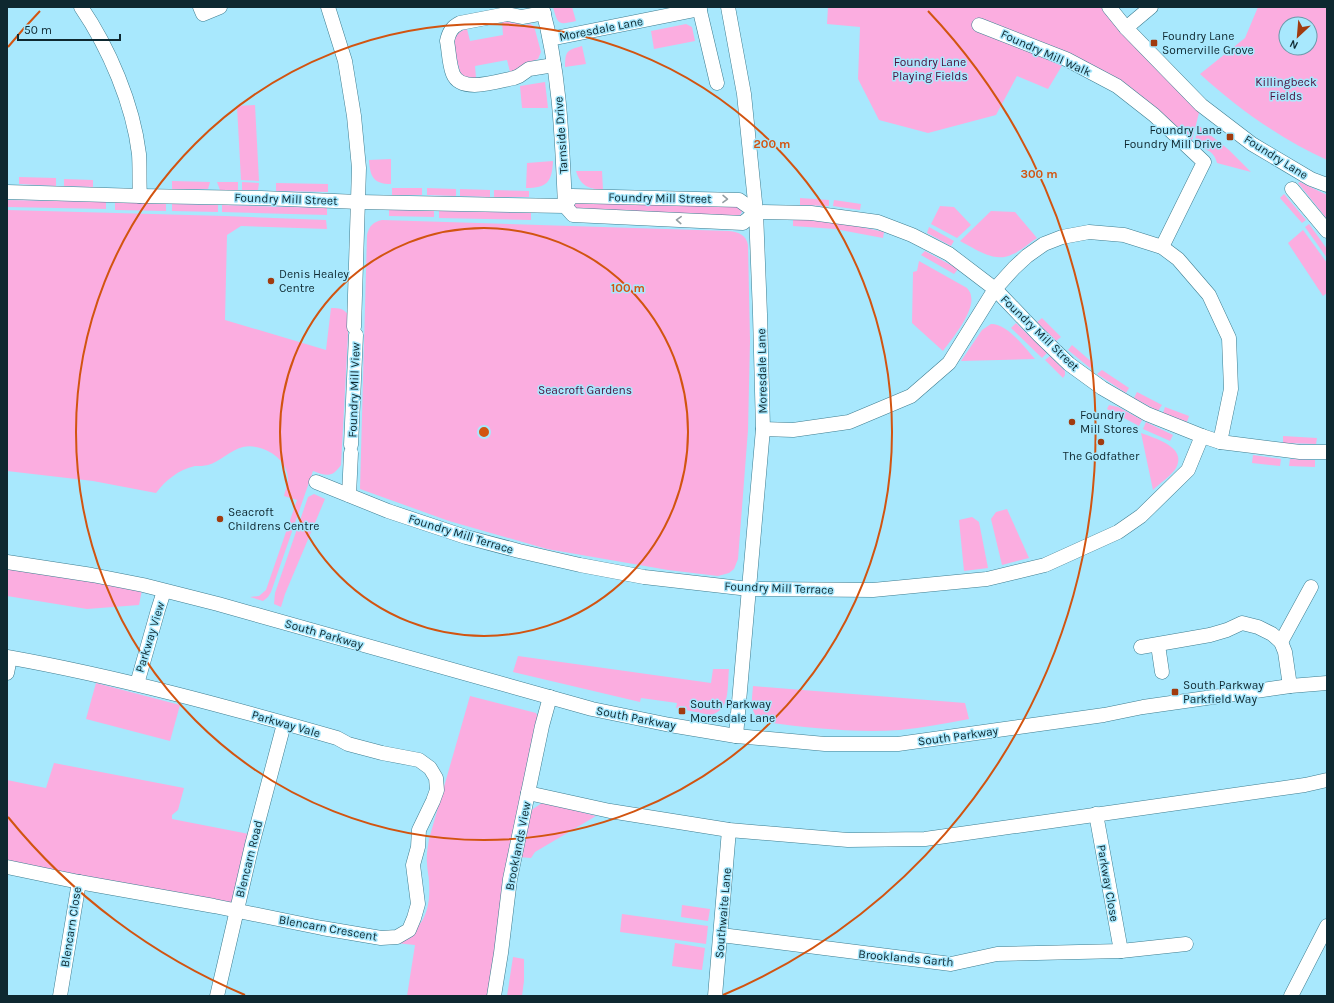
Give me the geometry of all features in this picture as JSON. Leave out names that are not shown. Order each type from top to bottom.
[{"type":"street","points":[[81,7],[96,30],[114,68],[130,110],[139,154],[140,196]]},
{"type":"street","points":[[200,7],[203,14],[220,7]]},
{"type":"street","name":"Foundry Mill View","points":[[328,7],[345,62],[354,116],[360,168],[349,495]]},
{"type":"street","name":"Moresdale Lane","points":[[728,7],[744,94],[756,212],[763,429],[736,736]]},
{"type":"street","name":"Foundry Lane","points":[[1109,7],[1126,28],[1201,105],[1252,144],[1311,179],[1327,186]]},
{"type":"street","points":[[1126,28],[1151,7]]},
{"type":"street","name":"Moresdale Lane","points":[[550,39],[699,8],[717,83]]},
{"type":"street","name":"Tarnside Drive","points":[[554,65],[529,69],[514,78],[471,86],[460,83],[453,74],[447,41],[451,30],[460,23],[507,14],[522,17],[543,10],[550,39],[554,65],[560,113],[565,206]]},
{"type":"street","name":"Foundry Mill Walk","points":[[979,25],[1066,59],[1117,86],[1154,115],[1204,162],[1162,247]]},
{"type":"street","points":[[1292,189],[1327,231]]},
{"type":"street","name":"Foundry Mill Street","points":[[7,192],[565,206],[573,215],[743,223],[756,212]]},
{"type":"street","name":"Foundry Mill Street","points":[[565,206],[572,196],[739,200],[756,212],[812,213],[859,219],[889,226],[912,235],[949,254],[995,289],[1069,364],[1102,388],[1143,412],[1220,442],[1300,452],[1327,452]]},
{"type":"street","points":[[763,429],[793,430],[849,422],[911,396],[949,363],[995,289],[1027,256],[1044,244],[1062,237],[1089,232],[1124,235],[1162,247],[1178,259],[1209,295],[1229,338],[1231,389],[1220,442]]},
{"type":"street","name":"Foundry Mill Terrace","points":[[316,482],[388,511],[466,537],[580,565],[644,577],[749,589],[873,590],[987,579],[1045,565],[1118,532],[1141,516],[1188,470],[1202,436]]},
{"type":"street","name":"South Parkway","points":[[7,562],[92,575],[164,591],[613,713],[670,725],[736,736],[825,744],[898,744],[1290,686],[1327,683]]},
{"type":"street","points":[[1281,642],[1311,587]]},
{"type":"street","name":"Parkway View","points":[[137,684],[164,591]]},
{"type":"street","points":[[1141,647],[1210,635],[1242,624],[1258,627],[1272,634],[1281,642],[1285,652],[1290,686]]},
{"type":"street","points":[[1158,645],[1162,672]]},
{"type":"street","points":[[7,673],[9,658],[137,684]]},
{"type":"street","name":"Parkway Vale","points":[[137,684],[337,738],[348,744],[419,760],[430,768]]},
{"type":"street","name":"Brooklands View","points":[[494,996],[510,879],[542,726],[550,697]]},
{"type":"street","name":"Blencarn Road","points":[[217,996],[252,845],[284,724]]},
{"type":"street","name":"Blencarn Crescent","points":[[79,882],[236,910],[322,928],[381,938],[397,937],[409,930],[418,904],[413,865],[418,847],[419,830],[437,790],[436,778],[430,768]]},
{"type":"street","points":[[528,793],[610,811],[729,830],[848,840],[925,839],[1305,785],[1327,780]]},
{"type":"street","name":"Parkway Close","points":[[1096,814],[1121,951]]},
{"type":"street","name":"Southwaite Lane","points":[[716,996],[729,830]]},
{"type":"street","name":"Blencarn Close","points":[[7,867],[79,882],[60,996]]},
{"type":"street","points":[[1291,996],[1327,926]]},
{"type":"street","name":"Brooklands Garth","points":[[721,935],[951,964],[997,954],[1121,951],[1186,944]]},
{"type":"green space","points":[[553,7],[572,7],[576,21],[566,23],[560,22],[556,17]]},
{"type":"green space","name":"Foundry Lane Playing Fields","points":[[828,7],[1109,7],[1201,105],[1190,148],[1154,115],[1066,59],[1048,89],[1017,76],[996,115],[928,133],[879,120],[858,79],[860,27],[827,24]]},
{"type":"green space","name":"Killingbeck Fields","points":[[1258,7],[1327,7],[1327,160],[1276,133],[1244,111],[1200,74],[1245,38]]},
{"type":"green space","points":[[509,21],[512,23],[519,22],[520,26],[530,24],[534,26],[541,52],[538,59],[510,72],[507,60],[475,66],[476,78],[463,76],[460,72],[454,47],[457,36],[467,29],[470,41],[503,35],[502,22]]},
{"type":"green space","points":[[686,24],[692,27],[695,41],[654,49],[651,31]]},
{"type":"green space","points":[[582,46],[586,64],[565,67],[566,54],[570,50]]},
{"type":"green space","points":[[545,82],[548,108],[522,108],[520,86]]},
{"type":"green space","points":[[255,105],[259,181],[241,180],[237,106]]},
{"type":"green space","points":[[1199,126],[1229,150],[1251,172],[1217,163],[1216,158],[1211,152],[1194,143]]},
{"type":"green space","points":[[391,159],[391,184],[376,181],[370,170],[369,160]]},
{"type":"green space","points":[[553,161],[550,179],[544,185],[526,188],[527,163]]},
{"type":"green space","points":[[576,171],[602,171],[603,190],[593,189],[582,183]]},
{"type":"green space","points":[[19,177],[56,178],[56,186],[19,184]]},
{"type":"green space","points":[[64,179],[93,180],[93,187],[64,186]]},
{"type":"green space","points":[[172,181],[210,182],[208,189],[172,189]]},
{"type":"green space","points":[[217,182],[238,182],[238,190],[220,190]]},
{"type":"green space","points":[[242,182],[259,183],[258,190],[242,190]]},
{"type":"green space","points":[[1300,182],[1327,195],[1327,219],[1298,183]]},
{"type":"green space","points":[[276,183],[328,184],[328,192],[276,191]]},
{"type":"green space","points":[[392,188],[422,188],[422,195],[392,195]]},
{"type":"green space","points":[[427,188],[456,189],[456,196],[427,195]]},
{"type":"green space","points":[[460,189],[490,190],[490,197],[460,196]]},
{"type":"green space","points":[[494,190],[529,191],[529,197],[494,197]]},
{"type":"green space","points":[[1284,194],[1306,220],[1302,223],[1280,198]]},
{"type":"green space","points":[[800,198],[829,200],[829,206],[800,205]]},
{"type":"green space","points":[[7,200],[106,202],[106,209],[7,207]]},
{"type":"green space","points":[[834,200],[861,204],[860,210],[833,206]]},
{"type":"green space","points":[[115,202],[166,204],[166,211],[115,210]]},
{"type":"green space","points":[[576,202],[738,207],[742,212],[737,216],[577,211],[573,205]]},
{"type":"green space","points":[[172,204],[218,205],[218,212],[172,211]]},
{"type":"green space","points":[[222,205],[327,208],[327,215],[222,212]]},
{"type":"green space","points":[[940,206],[954,207],[971,225],[957,238],[931,224]]},
{"type":"green space","points":[[7,210],[326,220],[327,229],[241,226],[227,235],[225,320],[326,350],[331,308],[341,309],[349,316],[341,465],[335,472],[328,475],[313,471],[271,592],[263,601],[250,597],[259,596],[266,590],[297,500],[284,496],[288,481],[284,465],[273,454],[266,450],[258,447],[243,447],[212,463],[183,470],[173,476],[156,493],[93,481],[7,471]]},
{"type":"green space","points":[[389,210],[434,211],[434,217],[389,216]]},
{"type":"green space","points":[[439,211],[531,213],[531,220],[439,218]]},
{"type":"green space","points":[[991,211],[1015,212],[1037,238],[1006,257],[986,254],[960,241]]},
{"type":"green space","points":[[793,219],[828,222],[873,229],[884,232],[883,238],[835,229],[793,226]]},
{"type":"green space","name":"Seacroft Gardens","points":[[382,220],[729,231],[739,233],[744,236],[748,245],[750,341],[748,430],[738,559],[734,569],[729,573],[718,576],[668,570],[547,549],[449,521],[360,489],[367,235],[372,225]]},
{"type":"green space","points":[[1309,224],[1327,249],[1327,258],[1305,227]]},
{"type":"green space","points":[[929,227],[954,241],[951,246],[927,233]]},
{"type":"green space","points":[[1303,230],[1327,263],[1327,293],[1323,296],[1288,243]]},
{"type":"green space","points":[[925,251],[958,269],[954,274],[921,255]]},
{"type":"green space","points":[[919,261],[967,288],[971,294],[970,309],[957,332],[943,351],[912,323],[913,272],[917,271]]},
{"type":"green space","points":[[1042,318],[1061,337],[1056,341],[1037,322]]},
{"type":"green space","points":[[1016,323],[1047,353],[1042,358],[1011,328]]},
{"type":"green space","points":[[991,324],[1004,328],[1021,343],[1035,359],[961,361],[982,330]]},
{"type":"green space","points":[[1072,345],[1093,363],[1090,368],[1068,350]]},
{"type":"green space","points":[[1050,356],[1065,371],[1063,378],[1045,360]]},
{"type":"green space","points":[[1102,370],[1129,388],[1126,393],[1097,374]]},
{"type":"green space","points":[[1137,392],[1162,405],[1158,411],[1134,398]]},
{"type":"green space","points":[[1109,405],[1118,407],[1142,420],[1139,426],[1107,409]]},
{"type":"green space","points":[[1165,407],[1189,416],[1187,422],[1163,413]]},
{"type":"green space","points":[[1146,422],[1173,435],[1170,441],[1143,429]]},
{"type":"green space","points":[[1141,433],[1168,444],[1177,454],[1178,461],[1174,471],[1153,490]]},
{"type":"green space","points":[[1283,436],[1317,438],[1316,444],[1283,443]]},
{"type":"green space","points":[[1253,455],[1281,459],[1280,466],[1252,463]]},
{"type":"green space","points":[[1290,459],[1315,460],[1315,467],[1289,466]]},
{"type":"green space","points":[[314,494],[325,499],[285,594],[281,607],[274,604],[275,593],[308,497]]},
{"type":"green space","points":[[1007,509],[1029,558],[1002,565],[991,519],[996,512]]},
{"type":"green space","points":[[972,517],[979,522],[988,568],[964,571],[959,520]]},
{"type":"green space","points":[[7,562],[143,585],[139,605],[87,609],[7,596]]},
{"type":"green space","points":[[518,656],[711,683],[713,669],[729,669],[727,697],[722,709],[717,713],[710,715],[676,708],[677,703],[641,698],[640,702],[513,672]]},
{"type":"green space","points":[[96,683],[180,705],[170,741],[86,719]]},
{"type":"green space","points":[[753,686],[965,703],[969,719],[917,728],[883,731],[832,729],[765,722],[756,716],[753,711]]},
{"type":"green space","points":[[470,696],[536,713],[542,726],[494,996],[407,996],[415,945],[396,943],[413,932],[427,911],[429,880],[427,851],[429,839]]},
{"type":"green space","points":[[54,763],[184,788],[178,810],[172,815],[172,819],[254,835],[236,911],[7,867],[7,780],[46,788]]},
{"type":"green space","points":[[542,803],[548,803],[596,816],[535,852],[531,858],[519,857],[530,811]]},
{"type":"green space","points":[[682,905],[710,909],[708,921],[681,917]]},
{"type":"green space","points":[[622,914],[708,926],[706,944],[620,932]]},
{"type":"green space","points":[[675,943],[705,948],[702,970],[672,966]]},
{"type":"green space","points":[[513,957],[524,959],[522,996],[507,996]]},
{"type":"place","name":"Foundry Lane Somerville Grove","points":[[1154,43]]},
{"type":"place","name":"Foundry Lane Foundry Mill Drive","points":[[1230,137]]},
{"type":"place","name":"Denis Healey Centre","points":[[271,281]]},
{"type":"place","name":"Foundry Mill Stores","points":[[1072,422]]},
{"type":"place","name":"The Godfather","points":[[1101,442]]},
{"type":"place","name":"Seacroft Childrens Centre","points":[[220,519]]},
{"type":"place","name":"South Parkway Parkfield Way","points":[[1175,692]]},
{"type":"place","name":"South Parkway Moresdale Lane","points":[[682,711]]}]
